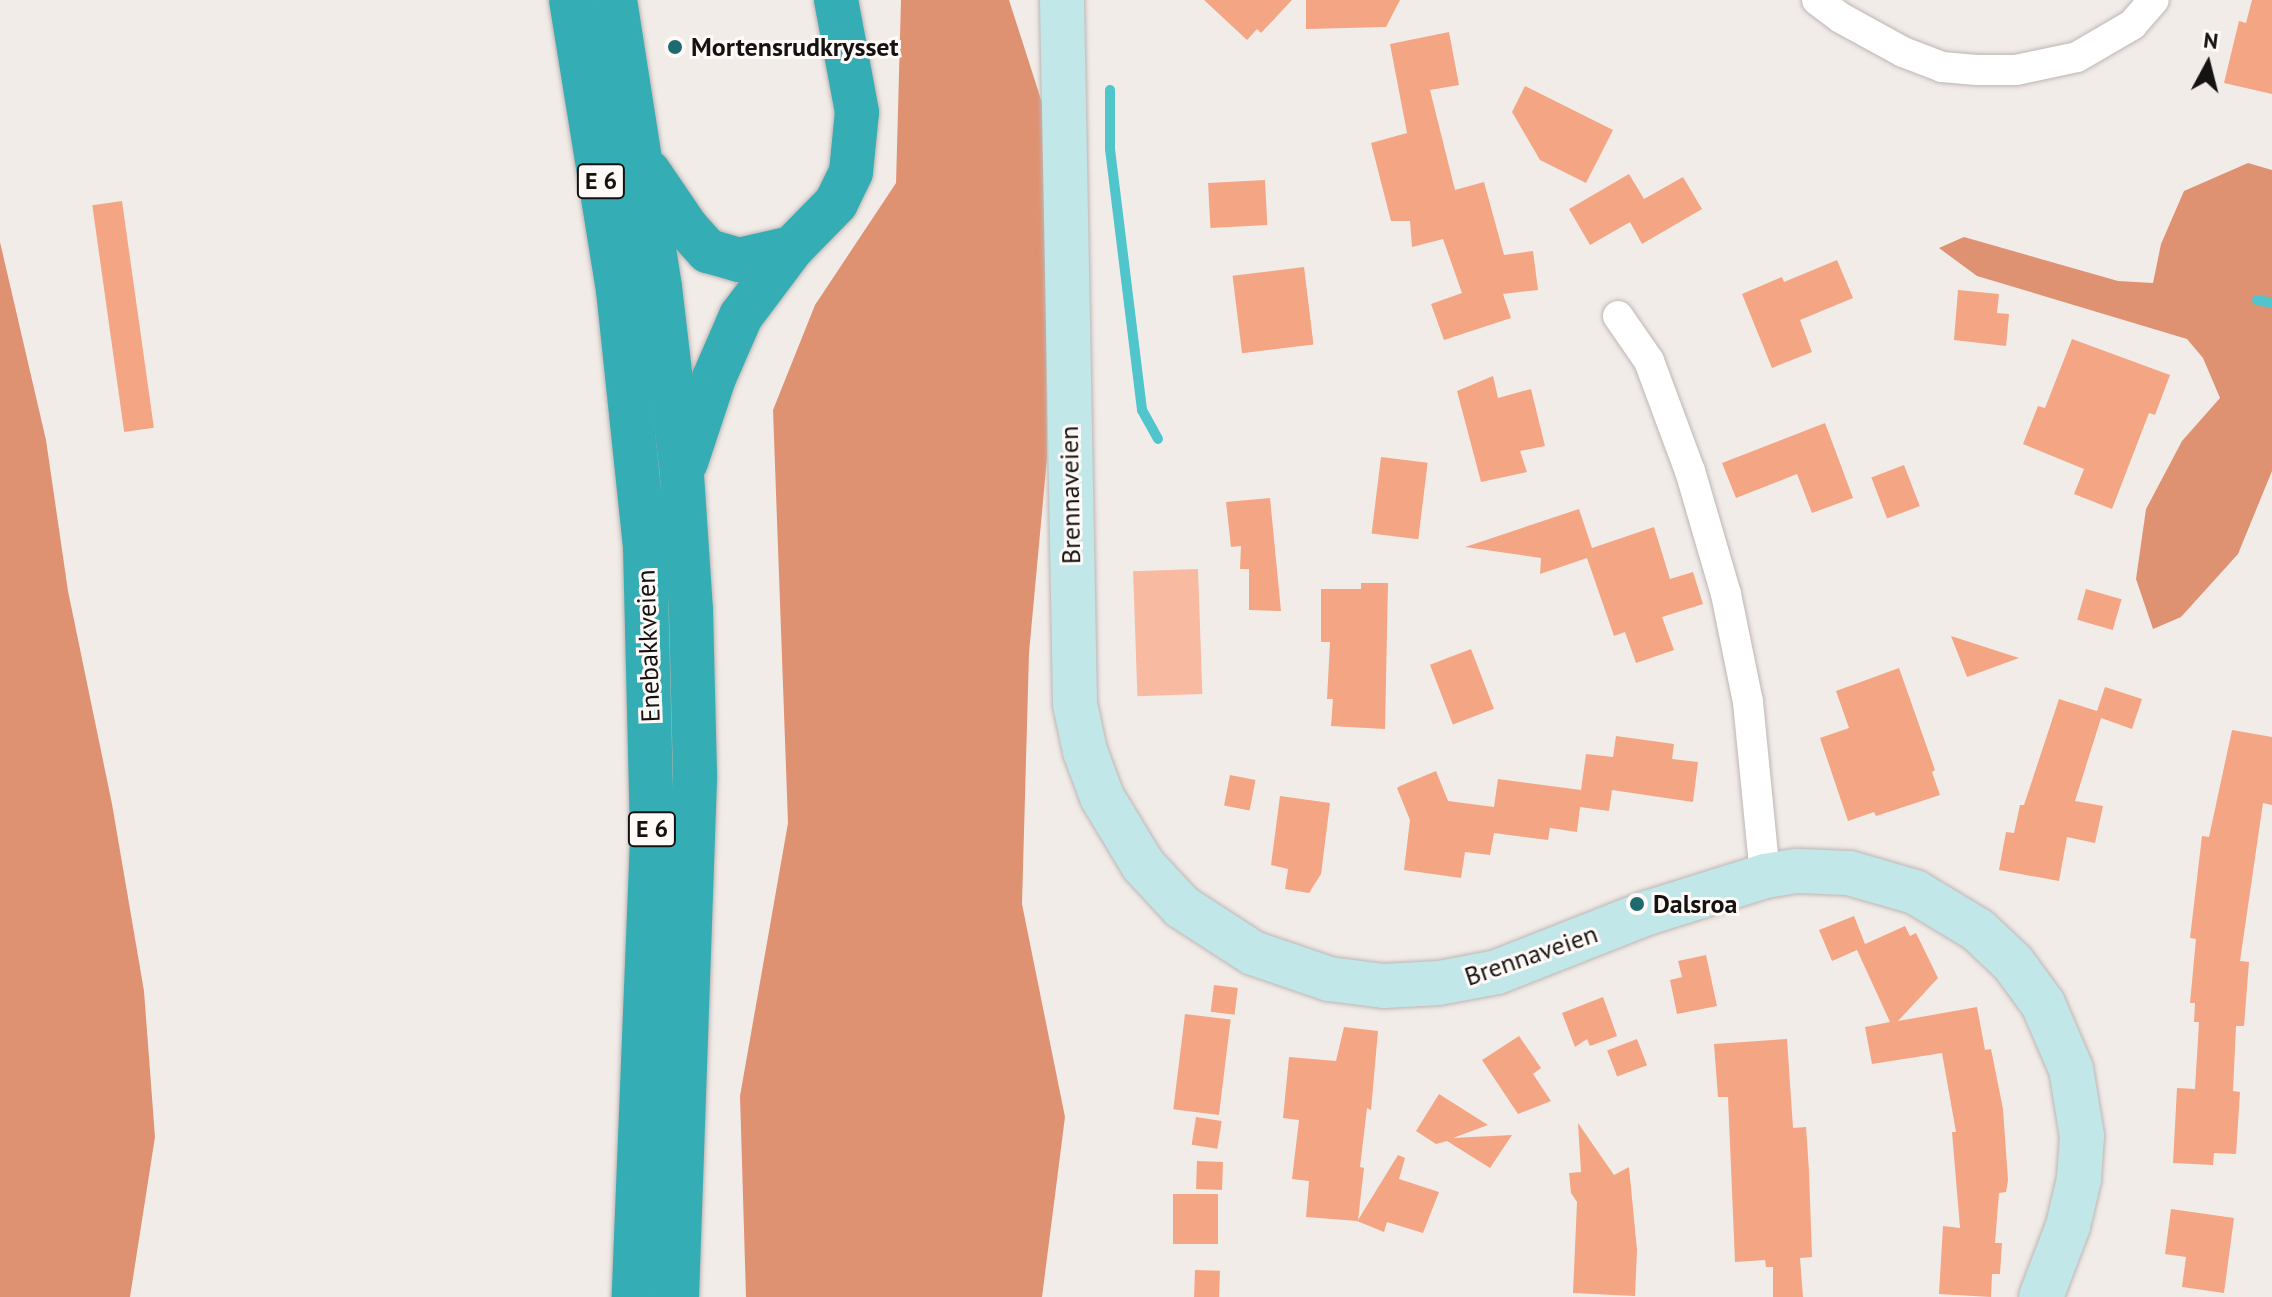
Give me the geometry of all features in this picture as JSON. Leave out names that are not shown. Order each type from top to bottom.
[{"type":"highway","name":"Enebakkveien","points":[[571,0],[618,290],[640,481],[646,573],[652,839],[634,1297]]},
{"type":"highway","name":"Enebakkveien","points":[[615,0],[642,162],[682,475],[691,610],[695,779],[677,1297]]},
{"type":"highway","points":[[682,475],[714,378],[741,316],[792,248],[836,203],[854,158],[855,98],[836,0]]},
{"type":"highway","points":[[642,162],[696,239],[708,251],[739,260],[792,248]]},
{"type":"street","name":"Brennaveien","points":[[1062,0],[1075,704],[1085,751],[1102,797],[1143,865],[1182,907],[1253,953],[1329,979],[1384,986],[1439,983],[1497,972],[1647,913],[1765,876],[1798,871],[1849,873],[1915,892],[1978,930],[2031,985],[2071,1069],[2082,1136],[2071,1214],[2041,1297]]},
{"type":"street","points":[[1817,0],[1841,18],[1903,52],[1942,67],[1977,70],[2016,70],[2077,57],[2132,25],[2154,0]]},
{"type":"street","points":[[1618,316],[1649,361],[1690,471],[1726,594],[1748,702],[1765,876]]},
{"type":"shaded area","points":[[901,0],[1009,0],[1045,112],[1047,458],[1029,653],[1022,904],[1065,1117],[1042,1297],[746,1297],[740,1096],[788,823],[773,410],[815,305],[896,183]]},
{"type":"shaded area","points":[[2248,163],[2272,170],[2272,471],[2238,554],[2181,617],[2153,629],[2136,579],[2146,509],[2182,441],[2220,398],[2203,358],[2187,339],[1977,276],[1939,248],[1964,237],[2118,281],[2153,283],[2161,244],[2184,191]]},
{"type":"shaded area","points":[[0,242],[46,440],[68,591],[112,804],[144,991],[155,1137],[130,1297],[0,1297]]},
{"type":"shaded area","points":[[1198,569],[1202,694],[1137,696],[1133,571]]},
{"type":"building","points":[[1204,0],[1292,0],[1261,33],[1257,29],[1247,40]]},
{"type":"building","points":[[1306,0],[1400,0],[1386,27],[1306,29]]},
{"type":"building","points":[[2252,0],[2272,0],[2272,94],[2224,83],[2239,21],[2246,23]]},
{"type":"building","points":[[1449,32],[1459,85],[1430,90],[1455,190],[1484,182],[1504,255],[1533,251],[1538,290],[1503,294],[1511,318],[1444,340],[1431,304],[1462,293],[1443,239],[1412,247],[1410,221],[1391,221],[1371,143],[1407,133],[1390,44]]},
{"type":"building","points":[[1525,86],[1613,130],[1586,183],[1540,160],[1512,112]]},
{"type":"building","points":[[1629,174],[1644,199],[1683,177],[1702,209],[1642,244],[1630,222],[1590,245],[1569,209]]},
{"type":"building","points":[[1265,180],[1267,225],[1210,228],[1208,183]]},
{"type":"building","points":[[122,201],[154,428],[124,432],[92,205]]},
{"type":"building","points":[[1837,260],[1853,298],[1800,320],[1812,352],[1772,368],[1742,294],[1782,277],[1784,282]]},
{"type":"building","points":[[1304,267],[1314,344],[1242,353],[1233,276]]},
{"type":"building","points":[[1958,290],[1999,294],[1997,313],[2009,314],[2006,346],[1954,340]]},
{"type":"building","points":[[2072,339],[2170,375],[2155,415],[2149,413],[2112,509],[2074,494],[2084,469],[2023,444],[2038,406],[2045,408]]},
{"type":"building","points":[[1493,376],[1498,398],[1531,389],[1545,446],[1520,451],[1527,472],[1481,482],[1457,391]]},
{"type":"building","points":[[1825,423],[1853,498],[1812,513],[1797,474],[1736,498],[1722,463]]},
{"type":"building","points":[[1381,457],[1428,463],[1418,539],[1372,533]]},
{"type":"building","points":[[1904,465],[1920,506],[1887,519],[1871,478]]},
{"type":"building","points":[[1270,498],[1281,611],[1249,610],[1249,569],[1240,569],[1241,546],[1231,547],[1226,502]]},
{"type":"building","points":[[1579,509],[1592,548],[1654,527],[1670,579],[1693,572],[1703,604],[1662,617],[1674,650],[1636,663],[1625,632],[1614,636],[1587,558],[1540,574],[1541,558],[1465,547]]},
{"type":"building","points":[[1361,583],[1388,583],[1385,729],[1331,726],[1333,699],[1327,699],[1330,642],[1321,642],[1321,589],[1361,589]]},
{"type":"building","points":[[2086,589],[2122,599],[2113,630],[2077,620]]},
{"type":"building","points":[[1951,636],[2019,658],[1967,677]]},
{"type":"building","points":[[1471,649],[1494,709],[1453,725],[1430,665]]},
{"type":"building","points":[[1899,668],[1935,770],[1932,772],[1940,795],[1876,816],[1874,812],[1848,821],[1820,738],[1849,728],[1836,691]]},
{"type":"building","points":[[2105,687],[2142,699],[2132,729],[2101,718],[2075,801],[2103,806],[2095,843],[2067,837],[2059,881],[1999,870],[2006,832],[2014,833],[2020,805],[2024,805],[2059,699],[2097,711]]},
{"type":"building","points":[[2232,730],[2272,737],[2272,805],[2263,803],[2240,961],[2249,962],[2244,1026],[2236,1026],[2233,1091],[2240,1092],[2236,1154],[2214,1153],[2213,1165],[2173,1163],[2177,1088],[2195,1089],[2199,1022],[2194,1022],[2195,1003],[2190,1003],[2196,939],[2190,938],[2202,836],[2209,837]]},
{"type":"building","points":[[1616,736],[1674,744],[1672,759],[1698,762],[1693,802],[1612,790],[1609,811],[1580,807],[1577,832],[1550,828],[1548,840],[1494,833],[1490,855],[1465,852],[1461,878],[1404,870],[1410,820],[1397,788],[1400,786],[1436,771],[1448,801],[1494,807],[1498,779],[1581,790],[1586,754],[1613,757]]},
{"type":"building","points":[[1230,775],[1256,780],[1250,810],[1224,805]]},
{"type":"building","points":[[1280,796],[1330,803],[1321,874],[1309,893],[1285,889],[1288,869],[1271,865]]},
{"type":"building","points":[[1854,916],[1865,944],[1905,926],[1910,936],[1916,933],[1938,978],[1898,1021],[1977,1007],[1985,1050],[1991,1049],[2003,1109],[2008,1180],[2006,1192],[1999,1193],[1995,1243],[2002,1243],[2000,1274],[1992,1274],[1991,1297],[1939,1294],[1943,1226],[1960,1228],[1952,1132],[1956,1132],[1942,1053],[1872,1064],[1865,1027],[1890,1022],[1857,950],[1832,961],[1819,930]]},
{"type":"building","points":[[1706,955],[1717,1006],[1677,1014],[1670,980],[1682,977],[1678,961]]},
{"type":"building","points":[[1214,985],[1238,988],[1235,1015],[1211,1012]]},
{"type":"building","points":[[1603,997],[1617,1036],[1590,1046],[1587,1039],[1575,1047],[1562,1013]]},
{"type":"building","points":[[1185,1014],[1231,1020],[1219,1115],[1173,1109]]},
{"type":"building","points":[[1344,1027],[1378,1031],[1371,1110],[1367,1108],[1360,1167],[1364,1168],[1358,1220],[1398,1155],[1405,1158],[1399,1179],[1439,1192],[1423,1233],[1387,1222],[1384,1232],[1357,1221],[1306,1217],[1309,1181],[1292,1179],[1299,1120],[1283,1118],[1289,1057],[1336,1061]]},
{"type":"building","points":[[1519,1036],[1541,1068],[1533,1074],[1551,1101],[1518,1114],[1482,1060]]},
{"type":"building","points":[[1637,1039],[1647,1065],[1617,1077],[1607,1050]]},
{"type":"building","points":[[1787,1039],[1793,1128],[1806,1127],[1809,1171],[1812,1257],[1800,1258],[1803,1297],[1773,1297],[1773,1267],[1766,1267],[1765,1260],[1735,1262],[1728,1097],[1718,1097],[1714,1044]]},
{"type":"building","points":[[1439,1094],[1488,1125],[1453,1138],[1512,1135],[1490,1168],[1447,1141],[1436,1144],[1416,1131]]},
{"type":"building","points":[[1196,1117],[1222,1121],[1217,1149],[1192,1145]]},
{"type":"building","points":[[1578,1123],[1614,1175],[1629,1167],[1637,1250],[1635,1296],[1573,1293],[1577,1202],[1571,1193],[1569,1173],[1581,1172]]},
{"type":"building","points":[[1197,1161],[1223,1162],[1222,1190],[1196,1189]]},
{"type":"building","points":[[1173,1194],[1218,1194],[1218,1244],[1173,1244]]},
{"type":"building","points":[[2171,1209],[2234,1218],[2224,1293],[2182,1287],[2186,1257],[2165,1254]]},
{"type":"building","points":[[1195,1270],[1220,1271],[1219,1297],[1194,1297]]},
{"type":"waterway","points":[[1110,90],[1110,149],[1142,410],[1158,439]]},
{"type":"waterway","points":[[2257,300],[2272,303]]},
{"type":"place","name":"Mortensrudkrysset","points":[[675,47]]},
{"type":"place","name":"Dalsroa","points":[[1637,904]]}]
